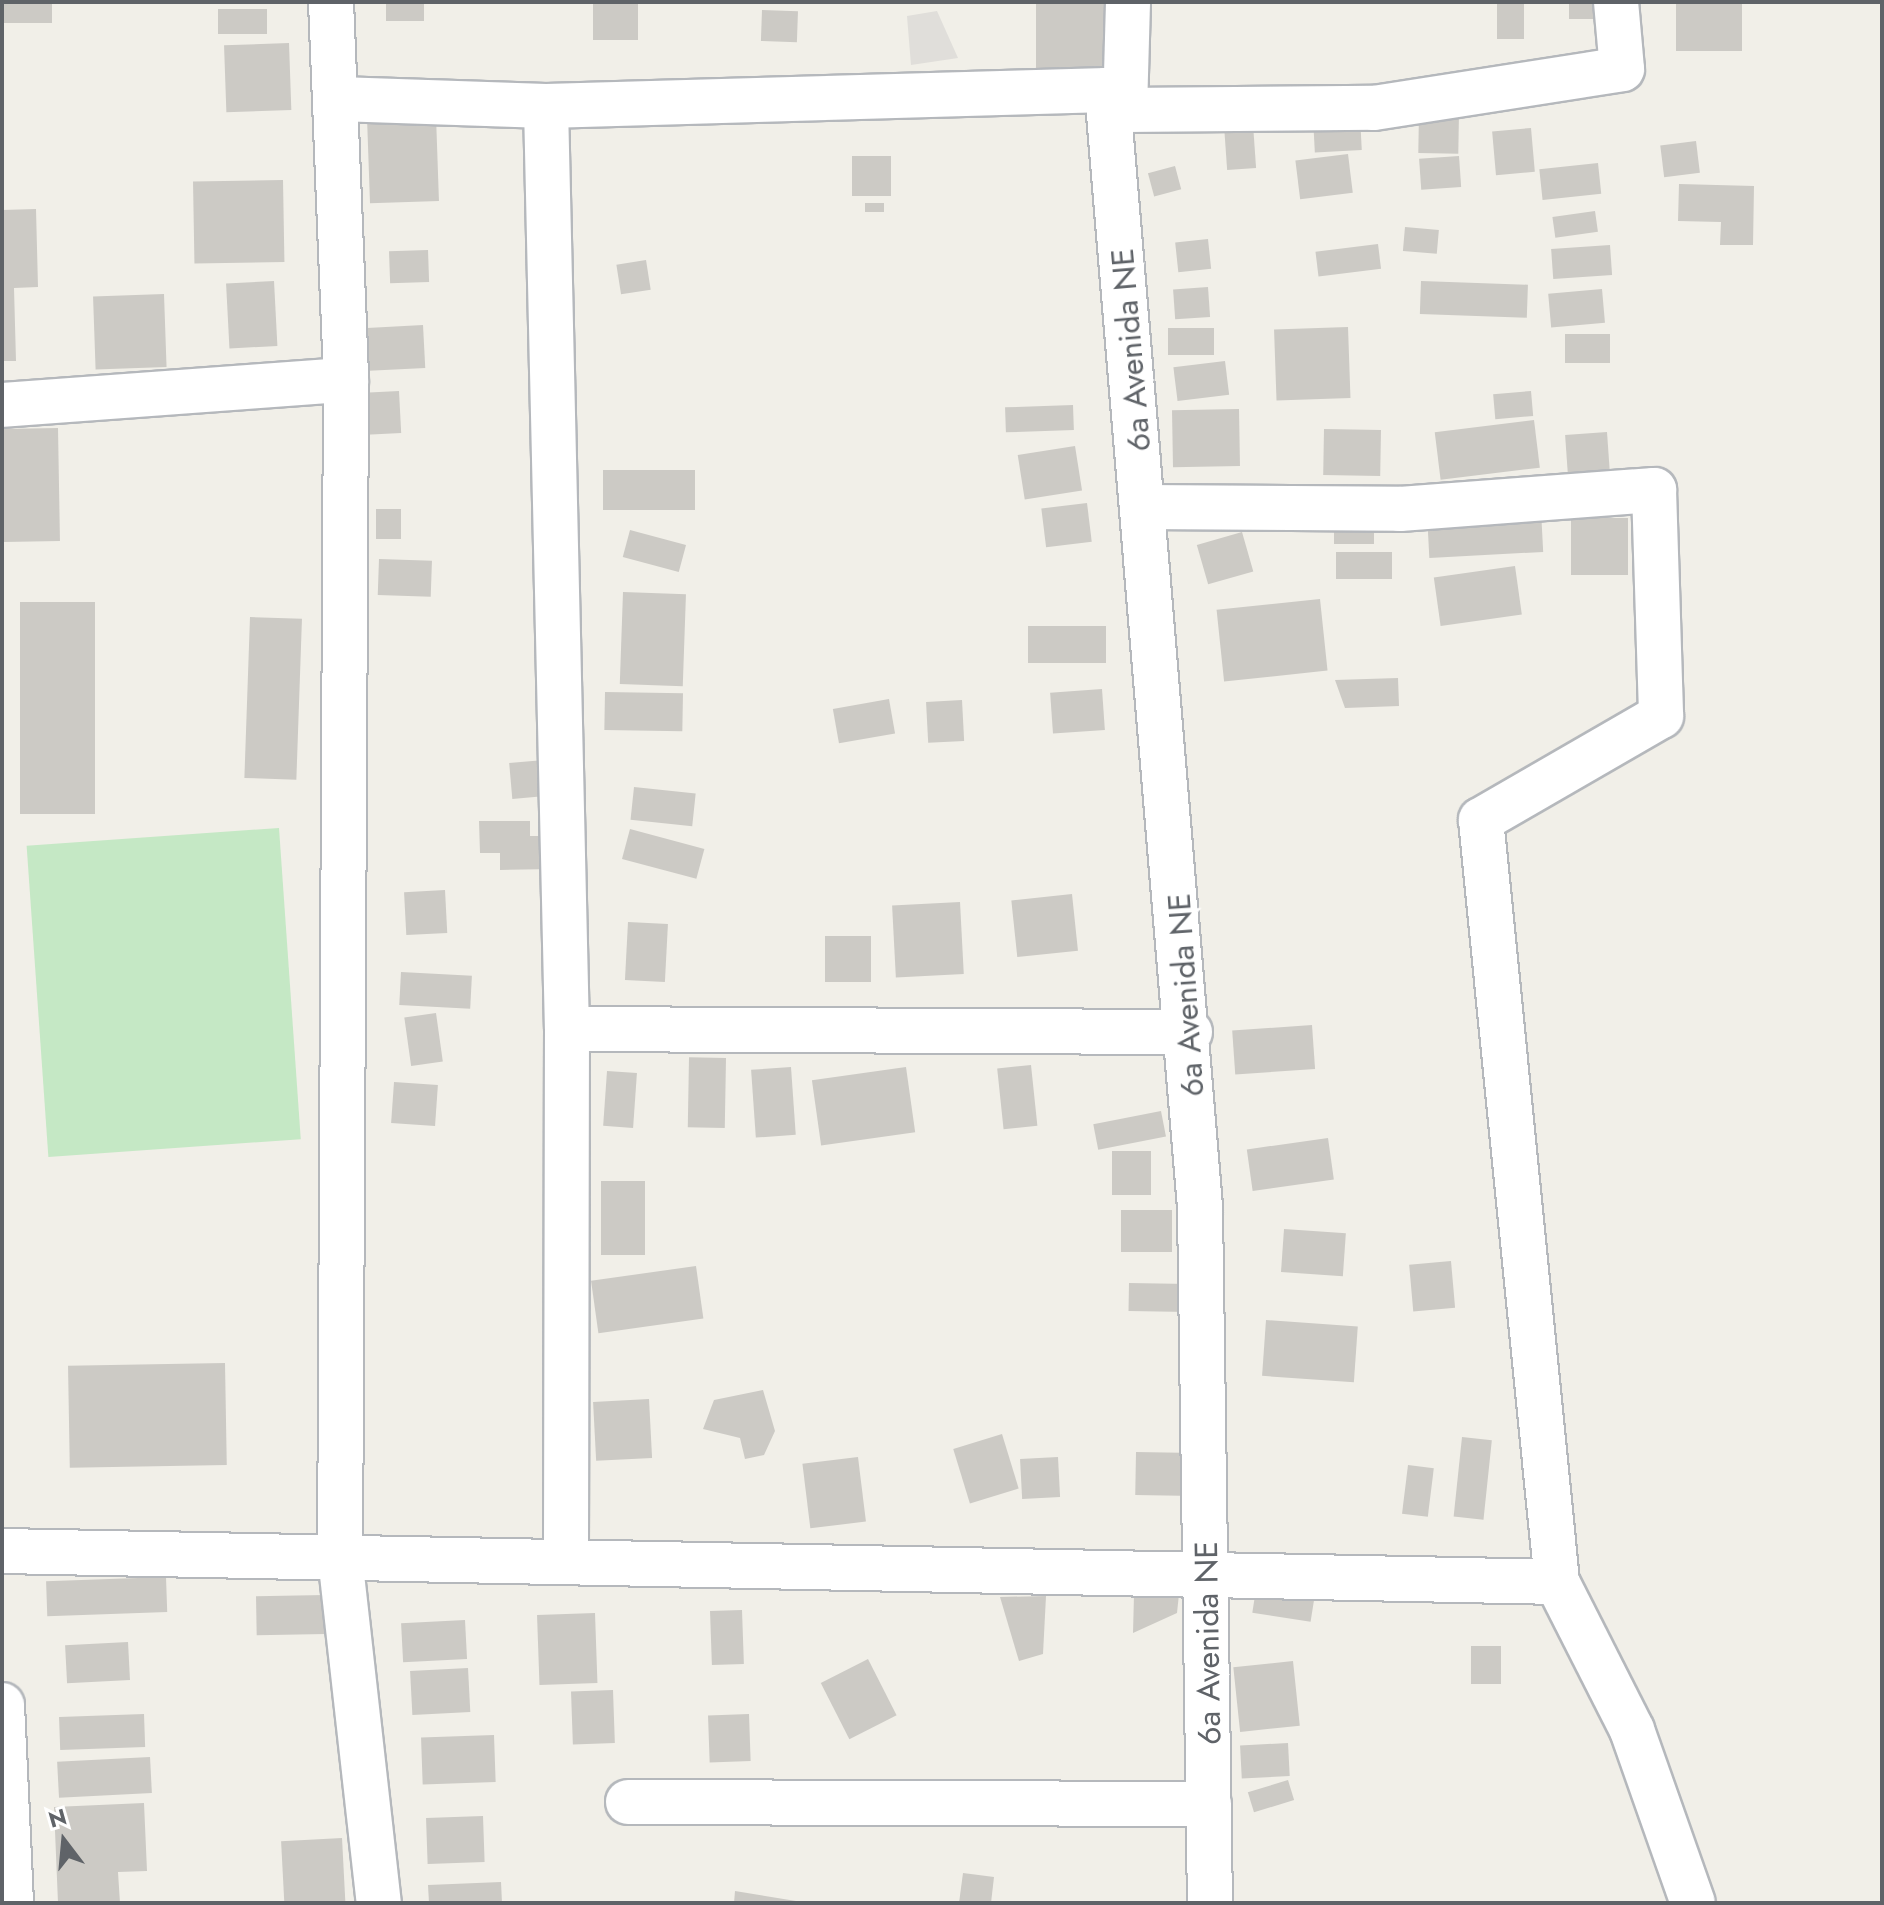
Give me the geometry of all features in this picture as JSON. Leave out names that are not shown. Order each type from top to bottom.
[{"type":"street","points":[[331,2],[338,99],[346,380],[340,1557],[379,1903]]},
{"type":"street","name":"6a Avenida NE","points":[[1128,2],[1116,100],[1145,507],[1190,1032],[1207,1575],[1210,1903]]},
{"type":"street","points":[[338,99],[546,106],[1116,100],[1374,108],[1622,69],[1616,2]]},
{"type":"street","points":[[546,106],[567,1029],[566,1562]]},
{"type":"street","points":[[2,405],[346,380]]},
{"type":"street","points":[[1145,507],[1400,509],[1654,490],[1661,716],[1481,820],[1557,1582],[1632,1730],[1693,1903]]},
{"type":"street","points":[[567,1029],[1190,1032]]},
{"type":"street","points":[[2,1551],[1557,1582]]},
{"type":"street","points":[[2,1705],[5,1852],[11,1903]]},
{"type":"street","points":[[628,1802],[1209,1804]]},
{"type":"shaded area","points":[[937,11],[958,58],[911,65],[907,16]]},
{"type":"green space","points":[[279,828],[301,1139],[48,1157],[27,846]]},
{"type":"building","points":[[2,2],[52,2],[52,23],[2,23]]},
{"type":"building","points":[[386,2],[424,2],[424,21],[386,21]]},
{"type":"building","points":[[593,2],[638,2],[638,40],[593,40]]},
{"type":"building","points":[[1036,2],[1113,2],[1113,80],[1036,80]]},
{"type":"building","points":[[1497,2],[1524,2],[1524,39],[1497,39]]},
{"type":"building","points":[[1569,2],[1595,2],[1595,19],[1569,19]]},
{"type":"building","points":[[1676,2],[1742,2],[1742,51],[1676,51]]},
{"type":"building","points":[[218,9],[267,9],[267,34],[218,34]]},
{"type":"building","points":[[762,10],[798,11],[797,42],[761,41]]},
{"type":"building","points":[[289,43],[291,110],[226,112],[224,45]]},
{"type":"building","points":[[1419,112],[1459,113],[1458,154],[1418,153]]},
{"type":"building","points":[[436,116],[439,201],[370,203],[367,118]]},
{"type":"building","points":[[1360,116],[1362,150],[1315,152],[1313,118]]},
{"type":"building","points":[[1253,124],[1256,168],[1227,170],[1224,126]]},
{"type":"building","points":[[1531,128],[1535,172],[1496,175],[1492,131]]},
{"type":"building","points":[[1696,141],[1700,173],[1664,177],[1660,145]]},
{"type":"building","points":[[1348,154],[1353,193],[1300,199],[1295,160]]},
{"type":"building","points":[[852,156],[891,156],[891,196],[852,196]]},
{"type":"building","points":[[1459,156],[1461,187],[1421,190],[1419,159]]},
{"type":"building","points":[[1598,163],[1601,194],[1543,200],[1539,169]]},
{"type":"building","points":[[1175,166],[1181,189],[1154,196],[1148,173]]},
{"type":"building","points":[[283,180],[284,262],[194,264],[193,182]]},
{"type":"building","points":[[1679,184],[1754,186],[1753,245],[1720,245],[1721,222],[1678,221]]},
{"type":"building","points":[[865,203],[884,203],[884,212],[865,212]]},
{"type":"building","points":[[36,209],[38,287],[14,288],[16,361],[2,361],[2,210]]},
{"type":"building","points":[[1595,211],[1598,232],[1555,238],[1552,217]]},
{"type":"building","points":[[1405,227],[1439,230],[1437,254],[1403,251]]},
{"type":"building","points":[[1208,239],[1211,269],[1178,272],[1175,242]]},
{"type":"building","points":[[1378,244],[1381,269],[1319,276],[1315,252]]},
{"type":"building","points":[[1610,245],[1612,275],[1553,279],[1551,249]]},
{"type":"building","points":[[428,250],[429,282],[390,283],[389,251]]},
{"type":"building","points":[[646,260],[651,290],[621,294],[616,265]]},
{"type":"building","points":[[274,281],[277,346],[229,348],[226,284]]},
{"type":"building","points":[[1421,281],[1528,285],[1527,318],[1420,314]]},
{"type":"building","points":[[1208,287],[1210,317],[1175,319],[1173,289]]},
{"type":"building","points":[[1602,289],[1605,323],[1551,328],[1548,294]]},
{"type":"building","points":[[164,294],[167,367],[96,369],[93,296]]},
{"type":"building","points":[[423,325],[425,368],[369,371],[367,328]]},
{"type":"building","points":[[1348,327],[1350,398],[1277,401],[1274,330]]},
{"type":"building","points":[[1168,328],[1214,328],[1214,355],[1168,355]]},
{"type":"building","points":[[1565,334],[1610,334],[1610,363],[1565,363]]},
{"type":"building","points":[[1225,361],[1229,395],[1178,401],[1173,367]]},
{"type":"building","points":[[399,391],[401,433],[361,435],[359,393]]},
{"type":"building","points":[[1531,391],[1533,416],[1495,419],[1493,394]]},
{"type":"building","points":[[1073,405],[1074,430],[1006,432],[1005,407]]},
{"type":"building","points":[[1239,409],[1240,466],[1173,467],[1172,410]]},
{"type":"building","points":[[1534,420],[1540,468],[1441,480],[1435,432]]},
{"type":"building","points":[[58,428],[60,541],[4,542],[2,429]]},
{"type":"building","points":[[1324,429],[1381,430],[1380,476],[1323,475]]},
{"type":"building","points":[[1607,432],[1611,485],[1569,488],[1565,435]]},
{"type":"building","points":[[1075,446],[1082,490],[1025,500],[1018,455]]},
{"type":"building","points":[[603,470],[695,470],[695,510],[603,510]]},
{"type":"building","points":[[1087,503],[1092,542],[1046,547],[1041,509]]},
{"type":"building","points":[[376,509],[401,509],[401,539],[376,539]]},
{"type":"building","points":[[1541,510],[1543,552],[1429,558],[1427,516]]},
{"type":"building","points":[[1334,514],[1374,514],[1374,544],[1334,544]]},
{"type":"building","points":[[1571,518],[1628,518],[1628,575],[1571,575]]},
{"type":"building","points":[[630,530],[686,545],[679,572],[623,557]]},
{"type":"building","points":[[1242,532],[1253,571],[1208,584],[1197,545]]},
{"type":"building","points":[[1336,552],[1392,552],[1392,579],[1336,579]]},
{"type":"building","points":[[379,559],[432,561],[431,597],[378,595]]},
{"type":"building","points":[[1515,566],[1522,615],[1441,626],[1434,577]]},
{"type":"building","points":[[623,592],[686,594],[683,686],[620,684]]},
{"type":"building","points":[[1320,599],[1328,671],[1224,681],[1217,610]]},
{"type":"building","points":[[20,602],[95,602],[95,814],[20,814]]},
{"type":"building","points":[[250,617],[302,619],[296,780],[244,778]]},
{"type":"building","points":[[1028,626],[1106,626],[1106,663],[1028,663]]},
{"type":"building","points":[[1398,678],[1399,706],[1345,708],[1335,680]]},
{"type":"building","points":[[1102,689],[1105,730],[1053,734],[1050,693]]},
{"type":"building","points":[[605,692],[683,693],[682,731],[604,730]]},
{"type":"building","points":[[889,699],[895,733],[839,743],[833,709]]},
{"type":"building","points":[[962,700],[964,741],[928,743],[926,702]]},
{"type":"building","points":[[556,759],[559,795],[512,799],[509,763]]},
{"type":"building","points":[[634,787],[696,793],[692,826],[631,820]]},
{"type":"building","points":[[479,821],[530,821],[530,836],[554,836],[554,869],[500,870],[500,853],[480,853]]},
{"type":"building","points":[[630,829],[704,849],[696,879],[622,859]]},
{"type":"building","points":[[445,890],[447,933],[406,935],[404,892]]},
{"type":"building","points":[[1072,894],[1078,951],[1017,957],[1011,900]]},
{"type":"building","points":[[960,902],[964,974],[896,977],[892,906]]},
{"type":"building","points":[[628,922],[668,924],[665,982],[625,980]]},
{"type":"building","points":[[825,936],[871,936],[871,982],[825,982]]},
{"type":"building","points":[[401,972],[472,976],[470,1009],[399,1005]]},
{"type":"building","points":[[436,1013],[443,1062],[411,1066],[404,1017]]},
{"type":"building","points":[[1312,1025],[1315,1069],[1235,1074],[1232,1031]]},
{"type":"building","points":[[689,1057],[726,1058],[725,1128],[688,1127]]},
{"type":"building","points":[[1031,1065],[1037,1126],[1004,1129],[997,1069]]},
{"type":"building","points":[[791,1067],[796,1135],[756,1138],[751,1070]]},
{"type":"building","points":[[906,1067],[915,1132],[821,1146],[812,1080]]},
{"type":"building","points":[[607,1071],[637,1073],[633,1128],[603,1126]]},
{"type":"building","points":[[394,1082],[438,1085],[435,1126],[391,1123]]},
{"type":"building","points":[[1161,1111],[1166,1137],[1098,1150],[1093,1124]]},
{"type":"building","points":[[1328,1138],[1334,1180],[1253,1191],[1247,1149]]},
{"type":"building","points":[[1112,1151],[1151,1151],[1151,1195],[1112,1195]]},
{"type":"building","points":[[601,1181],[645,1181],[645,1255],[601,1255]]},
{"type":"building","points":[[1121,1210],[1172,1210],[1172,1252],[1121,1252]]},
{"type":"building","points":[[1284,1229],[1346,1233],[1343,1276],[1281,1272]]},
{"type":"building","points":[[1451,1261],[1455,1308],[1413,1311],[1409,1265]]},
{"type":"building","points":[[696,1266],[703,1318],[598,1333],[591,1281]]},
{"type":"building","points":[[1129,1283],[1189,1284],[1189,1312],[1129,1311]]},
{"type":"building","points":[[1266,1320],[1358,1326],[1354,1382],[1262,1376]]},
{"type":"building","points":[[225,1363],[227,1465],[70,1468],[68,1366]]},
{"type":"building","points":[[763,1390],[775,1431],[764,1455],[745,1459],[740,1438],[703,1429],[714,1400]]},
{"type":"building","points":[[649,1399],[652,1458],[596,1461],[593,1402]]},
{"type":"building","points":[[1002,1434],[1019,1489],[970,1503],[953,1449]]},
{"type":"building","points":[[1462,1437],[1492,1440],[1483,1520],[1454,1517]]},
{"type":"building","points":[[1136,1452],[1181,1453],[1180,1496],[1135,1495]]},
{"type":"building","points":[[858,1457],[866,1522],[810,1528],[802,1464]]},
{"type":"building","points":[[1058,1457],[1060,1497],[1022,1499],[1020,1459]]},
{"type":"building","points":[[1408,1465],[1434,1468],[1428,1517],[1402,1514]]},
{"type":"building","points":[[166,1577],[167,1612],[47,1616],[46,1581]]},
{"type":"building","points":[[1257,1583],[1315,1592],[1311,1622],[1252,1613]]},
{"type":"building","points":[[1179,1594],[1177,1613],[1133,1633],[1134,1595]]},
{"type":"building","points":[[325,1595],[326,1634],[257,1635],[256,1596]]},
{"type":"building","points":[[1046,1596],[1043,1654],[1019,1661],[1000,1597]]},
{"type":"building","points":[[742,1610],[744,1664],[712,1665],[710,1611]]},
{"type":"building","points":[[595,1613],[597,1683],[539,1685],[537,1615]]},
{"type":"building","points":[[465,1620],[467,1659],[403,1662],[401,1623]]},
{"type":"building","points":[[128,1642],[130,1680],[67,1683],[65,1645]]},
{"type":"building","points":[[1471,1646],[1501,1646],[1501,1684],[1471,1684]]},
{"type":"building","points":[[868,1659],[897,1715],[849,1739],[821,1683]]},
{"type":"building","points":[[1293,1661],[1300,1726],[1240,1732],[1233,1667]]},
{"type":"building","points":[[468,1668],[470,1712],[412,1715],[410,1671]]},
{"type":"building","points":[[613,1690],[615,1743],[573,1744],[571,1691]]},
{"type":"building","points":[[144,1714],[145,1747],[60,1750],[59,1717]]},
{"type":"building","points":[[749,1714],[751,1761],[710,1762],[708,1715]]},
{"type":"building","points":[[494,1735],[496,1782],[423,1785],[421,1738]]},
{"type":"building","points":[[1288,1743],[1290,1776],[1242,1778],[1240,1746]]},
{"type":"building","points":[[150,1757],[152,1793],[59,1798],[57,1762]]},
{"type":"building","points":[[1288,1780],[1294,1800],[1254,1812],[1248,1792]]},
{"type":"building","points":[[144,1803],[147,1871],[118,1872],[120,1903],[58,1903],[54,1807]]},
{"type":"building","points":[[483,1816],[485,1862],[428,1864],[426,1818]]},
{"type":"building","points":[[342,1838],[345,1903],[284,1903],[281,1841]]},
{"type":"building","points":[[963,1873],[994,1877],[991,1903],[959,1903]]},
{"type":"building","points":[[501,1882],[502,1903],[429,1903],[428,1885]]},
{"type":"building","points":[[735,1891],[796,1901],[796,1903],[734,1903]]}]
